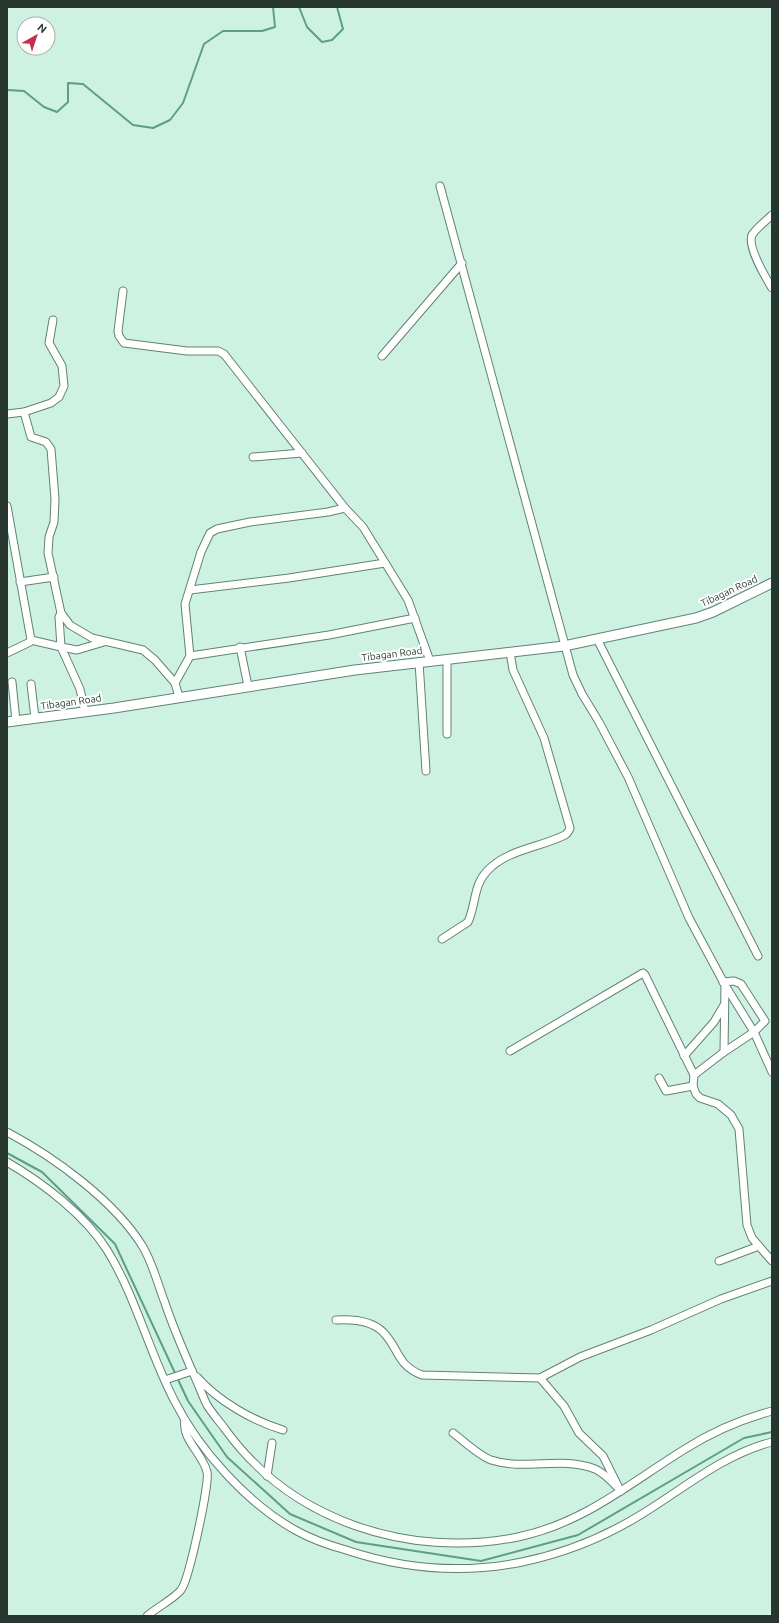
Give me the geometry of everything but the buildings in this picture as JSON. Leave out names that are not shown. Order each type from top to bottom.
[{"type":"main road","name":"Tibagan Road","points":[[11,722],[355,670],[564,646],[696,618],[713,612],[771,585]]},
{"type":"street","points":[[440,186],[462,263],[564,646],[577,686],[600,722],[628,777],[689,918],[724,984],[754,1032],[772,1072]]},
{"type":"street","points":[[772,215],[753,234],[751,241],[760,267],[772,288]]},
{"type":"street","points":[[382,356],[462,263]]},
{"type":"street","points":[[123,291],[118,331],[124,344],[222,353],[345,508],[363,527],[408,600],[430,661]]},
{"type":"street","points":[[7,414],[24,412],[56,401],[64,388],[62,366],[49,343],[53,320]]},
{"type":"street","points":[[24,412],[31,437],[46,442],[51,449],[55,499],[54,522],[49,537],[48,553],[61,613],[70,625],[92,638],[144,650],[175,683],[179,697]]},
{"type":"street","points":[[253,457],[302,453]]},
{"type":"street","points":[[7,506],[31,640]]},
{"type":"street","points":[[175,683],[190,656],[185,611],[201,552],[213,530],[250,522],[328,512],[345,508]]},
{"type":"street","points":[[190,590],[289,578],[385,563]]},
{"type":"street","points":[[20,582],[54,577]]},
{"type":"street","points":[[61,613],[59,617],[61,647],[80,689],[85,712]]},
{"type":"street","points":[[190,656],[329,634],[415,618]]},
{"type":"street","points":[[597,639],[758,956]]},
{"type":"street","points":[[31,640],[76,650],[107,641]]},
{"type":"street","points":[[7,653],[30,642],[31,640]]},
{"type":"street","points":[[240,647],[248,686]]},
{"type":"street","points":[[442,939],[468,922],[475,891],[486,872],[501,860],[564,835],[570,828],[544,738],[513,670],[510,652]]},
{"type":"street","points":[[447,659],[447,734]]},
{"type":"street","points":[[420,662],[426,771]]},
{"type":"street","points":[[11,722],[12,682]]},
{"type":"street","points":[[31,684],[35,718]]},
{"type":"street","points":[[510,1051],[641,973],[645,975],[694,1075],[693,1086],[696,1094],[700,1098],[718,1104],[731,1115],[739,1129],[747,1225],[752,1238],[772,1261]]},
{"type":"street","points":[[694,1075],[764,1024],[764,1019],[742,984],[734,981],[724,984]]},
{"type":"street","points":[[724,984],[724,1052]]},
{"type":"street","points":[[684,1056],[714,1022],[725,1003]]},
{"type":"street","points":[[659,1078],[666,1091],[693,1086]]},
{"type":"street","points":[[7,1132],[35,1147],[72,1174],[91,1190],[131,1230],[144,1249],[173,1325],[208,1406],[237,1446],[267,1476],[300,1500],[350,1524],[412,1540],[448,1544],[469,1544],[501,1540],[540,1531],[584,1514],[699,1441],[727,1426],[772,1411]]},
{"type":"street","points":[[7,1162],[39,1183],[62,1202],[90,1228],[107,1250],[168,1380],[174,1400],[185,1420],[223,1470],[253,1499],[277,1519],[291,1528],[324,1543],[377,1561],[408,1566],[464,1568],[522,1562],[560,1552],[585,1543],[623,1525],[727,1460],[772,1442]]},
{"type":"street","points":[[719,1261],[760,1246]]},
{"type":"street","points":[[336,1320],[352,1319],[374,1326],[383,1332],[406,1367],[422,1375],[540,1378],[580,1357],[656,1328],[721,1299],[772,1281]]},
{"type":"street","points":[[168,1380],[193,1372]]},
{"type":"street","points":[[193,1372],[212,1391],[252,1418],[283,1430]]},
{"type":"street","points":[[540,1378],[564,1406],[579,1433],[604,1456],[621,1491]]},
{"type":"street","points":[[147,1616],[182,1589],[195,1548],[209,1477],[205,1465],[187,1435],[184,1425],[185,1420]]},
{"type":"street","points":[[453,1433],[491,1460],[530,1466],[548,1463],[569,1463],[595,1469],[621,1491]]},
{"type":"street","points":[[267,1476],[272,1443]]},
{"type":"waterway","points":[[7,90],[24,91],[44,107],[57,112],[68,102],[68,83],[83,84],[133,125],[153,128],[170,120],[183,103],[204,44],[223,31],[262,31],[275,27],[273,7]]},
{"type":"waterway","points":[[299,7],[307,27],[322,42],[332,40],[343,29],[337,7]]},
{"type":"waterway","points":[[7,1153],[42,1172],[115,1244],[188,1401],[227,1457],[290,1514],[356,1542],[481,1561],[578,1535],[744,1438],[772,1432]]}]
